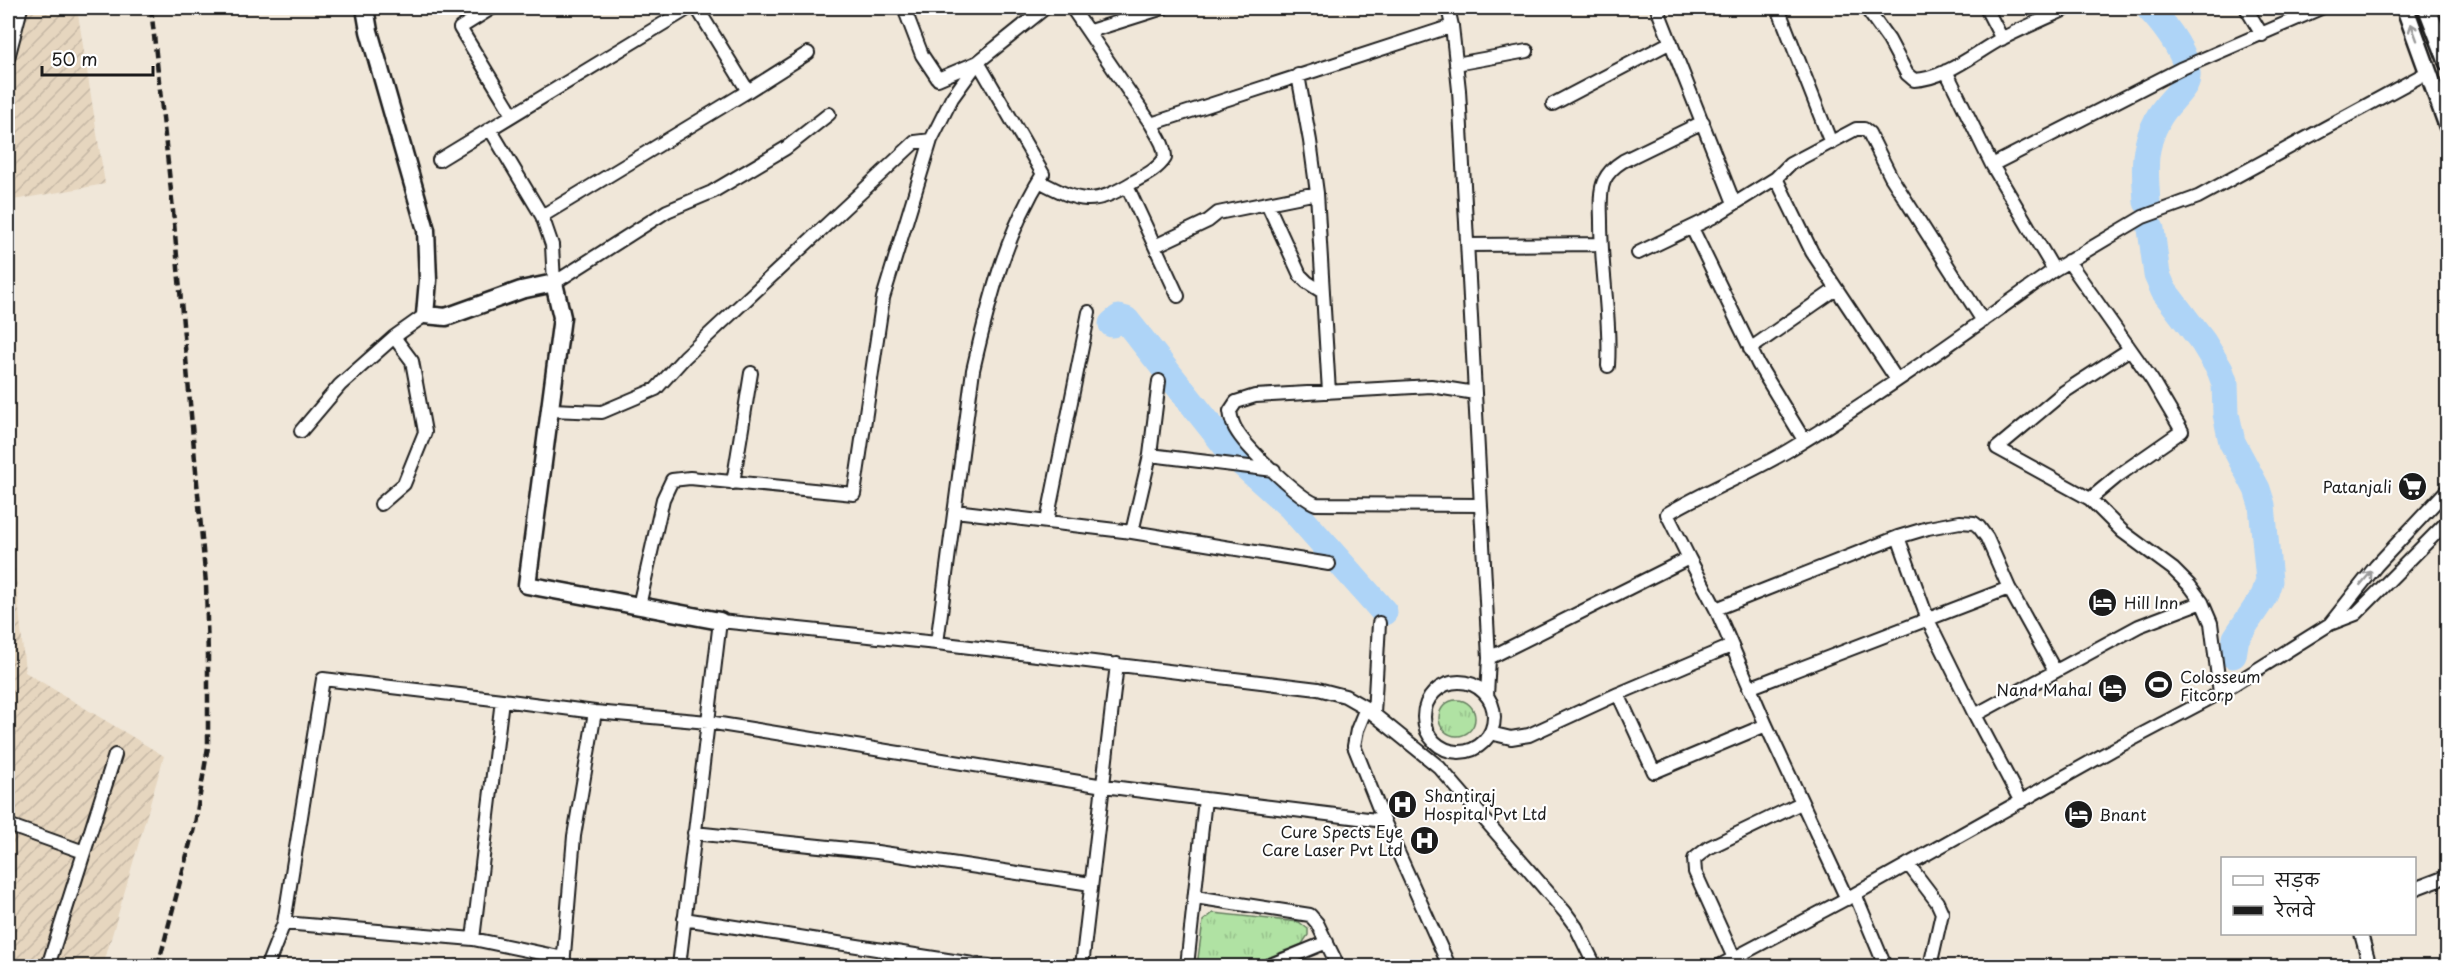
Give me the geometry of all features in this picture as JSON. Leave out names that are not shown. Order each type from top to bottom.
[{"type":"street","points":[[8,58],[21,8]]},
{"type":"street","points":[[365,8],[369,31],[426,230],[428,280],[425,315]]},
{"type":"street","points":[[492,8],[460,28],[513,115]]},
{"type":"street","points":[[439,160],[689,8]]},
{"type":"street","points":[[697,8],[748,91]]},
{"type":"street","points":[[904,8],[922,55],[938,79],[978,62]]},
{"type":"street","points":[[639,606],[663,499],[672,480],[690,478],[854,494],[883,298],[931,140],[952,98],[978,62],[1045,8]]},
{"type":"street","points":[[1039,181],[1065,195],[1085,201],[1102,198],[1155,169],[1165,158],[1161,141],[1151,124],[1090,31],[1072,8]]},
{"type":"street","points":[[1090,31],[1163,8]]},
{"type":"street","points":[[1448,8],[1456,64],[1467,245],[1489,658],[1487,696]]},
{"type":"street","points":[[1657,8],[1734,203]]},
{"type":"street","points":[[1778,8],[1831,142]]},
{"type":"street","points":[[1866,8],[1889,40],[1910,78],[1922,80],[1946,71],[2002,39],[2068,8]]},
{"type":"street","points":[[1986,8],[2002,39]]},
{"type":"street","points":[[2246,8],[2262,35]]},
{"type":"street","points":[[1992,165],[2180,69],[2321,8]]},
{"type":"street","points":[[2405,8],[2448,127]]},
{"type":"street","points":[[2429,9],[2448,63]]},
{"type":"street","points":[[1151,124],[1452,26]]},
{"type":"street","points":[[1553,104],[1671,42]]},
{"type":"street","points":[[1456,64],[1527,51]]},
{"type":"street","points":[[542,216],[808,53]]},
{"type":"street","points":[[937,643],[974,370],[983,325],[997,273],[1010,237],[1028,198],[1043,174],[978,62]]},
{"type":"street","points":[[1946,71],[1992,165],[2054,270]]},
{"type":"street","points":[[1885,966],[1801,803],[1716,609],[1667,514],[1707,491],[1768,462],[1804,440],[1898,380],[2054,270],[2143,217],[2198,196],[2428,72]]},
{"type":"street","points":[[1298,75],[1317,193],[1322,253],[1321,291],[1329,392]]},
{"type":"street","points":[[302,431],[340,385],[394,338],[425,315],[446,317],[521,290],[554,283],[667,211],[712,192],[786,148],[829,114]]},
{"type":"street","points":[[1608,366],[1610,339],[1601,244],[1601,196],[1604,181],[1623,160],[1703,122]]},
{"type":"street","points":[[490,129],[542,216],[552,245],[554,283],[562,317],[527,585],[720,621],[1117,664],[1325,690],[1345,696],[1370,711],[1439,767],[1566,912],[1595,966]]},
{"type":"street","points":[[1638,253],[1692,228],[1776,178],[1790,164],[1856,129],[1864,129],[1869,133],[1891,177],[1983,321]]},
{"type":"street","points":[[550,410],[602,412],[656,389],[685,357],[915,142],[931,140]]},
{"type":"street","points":[[1776,178],[1802,235],[1898,380]]},
{"type":"street","points":[[1126,186],[1178,296]]},
{"type":"street","points":[[1155,246],[1208,221],[1218,213],[1317,193]]},
{"type":"street","points":[[1267,203],[1300,275],[1321,291]]},
{"type":"street","points":[[1692,228],[1767,382],[1804,440]]},
{"type":"street","points":[[1467,245],[1601,244]]},
{"type":"street","points":[[2068,261],[2152,380],[2182,431],[2119,475],[2090,499]]},
{"type":"street","points":[[1750,348],[1836,289]]},
{"type":"street","points":[[1047,521],[1089,312]]},
{"type":"street","points":[[381,504],[404,484],[425,432],[412,360],[394,338]]},
{"type":"street","points":[[2130,349],[2064,392],[1997,448],[2090,499],[2123,532],[2182,577],[2202,602],[2213,629],[2220,693]]},
{"type":"street","points":[[733,483],[751,373]]},
{"type":"street","points":[[1132,532],[1150,455],[1159,381]]},
{"type":"street","points":[[1475,393],[1431,386],[1248,397],[1232,406],[1231,418],[1239,435],[1302,497],[1323,505],[1480,505]]},
{"type":"street","points":[[1150,455],[1274,470]]},
{"type":"street","points":[[2330,624],[2376,566],[2448,489]]},
{"type":"street","points":[[955,511],[1132,532],[1329,564]]},
{"type":"street","points":[[1719,966],[1738,960],[2220,693],[2330,624],[2348,619],[2363,609],[2448,521]]},
{"type":"street","points":[[1716,609],[1898,537],[1939,526],[1974,523],[1987,537],[2009,588],[2055,670]]},
{"type":"street","points":[[1898,537],[1928,620],[2021,802]]},
{"type":"street","points":[[1489,658],[1689,558]]},
{"type":"street","points":[[1749,688],[2009,588]]},
{"type":"street","points":[[1975,715],[2139,626],[2202,602]]},
{"type":"street","points":[[679,966],[720,621]]},
{"type":"street","points":[[1379,623],[1370,711],[1357,730],[1354,746],[1384,821],[1449,966]]},
{"type":"street","points":[[1490,733],[1511,738],[1529,735],[1731,646]]},
{"type":"street","points":[[1082,966],[1117,664]]},
{"type":"street","points":[[267,966],[284,923],[323,679],[595,712],[708,722],[1104,786],[1384,821]]},
{"type":"street","points":[[1456,682],[1468,683],[1479,688],[1487,696],[1494,714],[1490,733],[1485,741],[1468,751],[1457,752],[1445,750],[1428,734],[1424,723],[1424,711],[1435,691],[1456,682]]},
{"type":"street","points":[[1618,694],[1654,772],[1766,725]]},
{"type":"street","points":[[473,939],[501,699]]},
{"type":"street","points":[[284,923],[473,939],[563,962],[574,836],[595,712]]},
{"type":"street","points":[[1439,767],[1445,750]]},
{"type":"street","points":[[48,966],[115,755]]},
{"type":"street","points":[[1187,966],[1205,799]]},
{"type":"street","points":[[1738,960],[1695,872],[1694,860],[1708,848],[1801,803]]},
{"type":"street","points":[[8,825],[84,852]]},
{"type":"street","points":[[694,833],[877,852],[1091,884]]},
{"type":"street","points":[[1908,864],[1937,902],[1942,913],[1930,966]]},
{"type":"street","points":[[2416,889],[2448,876]]},
{"type":"street","points":[[1195,897],[1305,913],[1314,919],[1338,966]]},
{"type":"street","points":[[684,919],[989,966]]},
{"type":"street","points":[[2362,935],[2370,966]]},
{"type":"street","points":[[1268,966],[1327,942]]},
{"type":"shaded area","points":[[8,8],[77,8],[105,184],[8,201]]},
{"type":"shaded area","points":[[8,494],[25,672],[164,756],[103,966],[8,966]]},
{"type":"green space","points":[[1457,700],[1469,706],[1475,718],[1469,730],[1457,736],[1445,730],[1439,718],[1445,706]]},
{"type":"green space","points":[[1213,913],[1299,922],[1308,929],[1308,935],[1302,944],[1248,966],[1197,966],[1203,921]]},
{"type":"waterway","points":[[2147,202],[2145,170],[2152,131],[2166,107],[2185,84],[2187,75],[2186,65],[2176,43],[2149,8]]},
{"type":"waterway","points":[[2151,229],[2157,275],[2164,291],[2203,342],[2220,370],[2225,384],[2226,414],[2232,442],[2257,489],[2262,505],[2269,581],[2264,596],[2236,638],[2233,655]]},
{"type":"waterway","points":[[1112,324],[1119,318],[1126,320],[1235,457],[1291,507],[1384,612]]},
{"type":"railway","points":[[151,8],[172,200],[206,584],[208,656],[208,747],[195,824],[158,966]]},
{"type":"place","name":"Patanjali","points":[[2413,486]]},
{"type":"place","name":"Hill Inn","points":[[2103,602]]},
{"type":"place","name":"Colosseum Fitcorp","points":[[2159,685]]},
{"type":"place","name":"Nand Mahal","points":[[2113,689]]},
{"type":"place","name":"Shantiraj Hospital Pvt Ltd","points":[[1403,804]]},
{"type":"place","name":"Bnant","points":[[2078,814]]},
{"type":"place","name":"Cure Spects Eye Care Laser Pvt Ltd","points":[[1424,840]]}]
